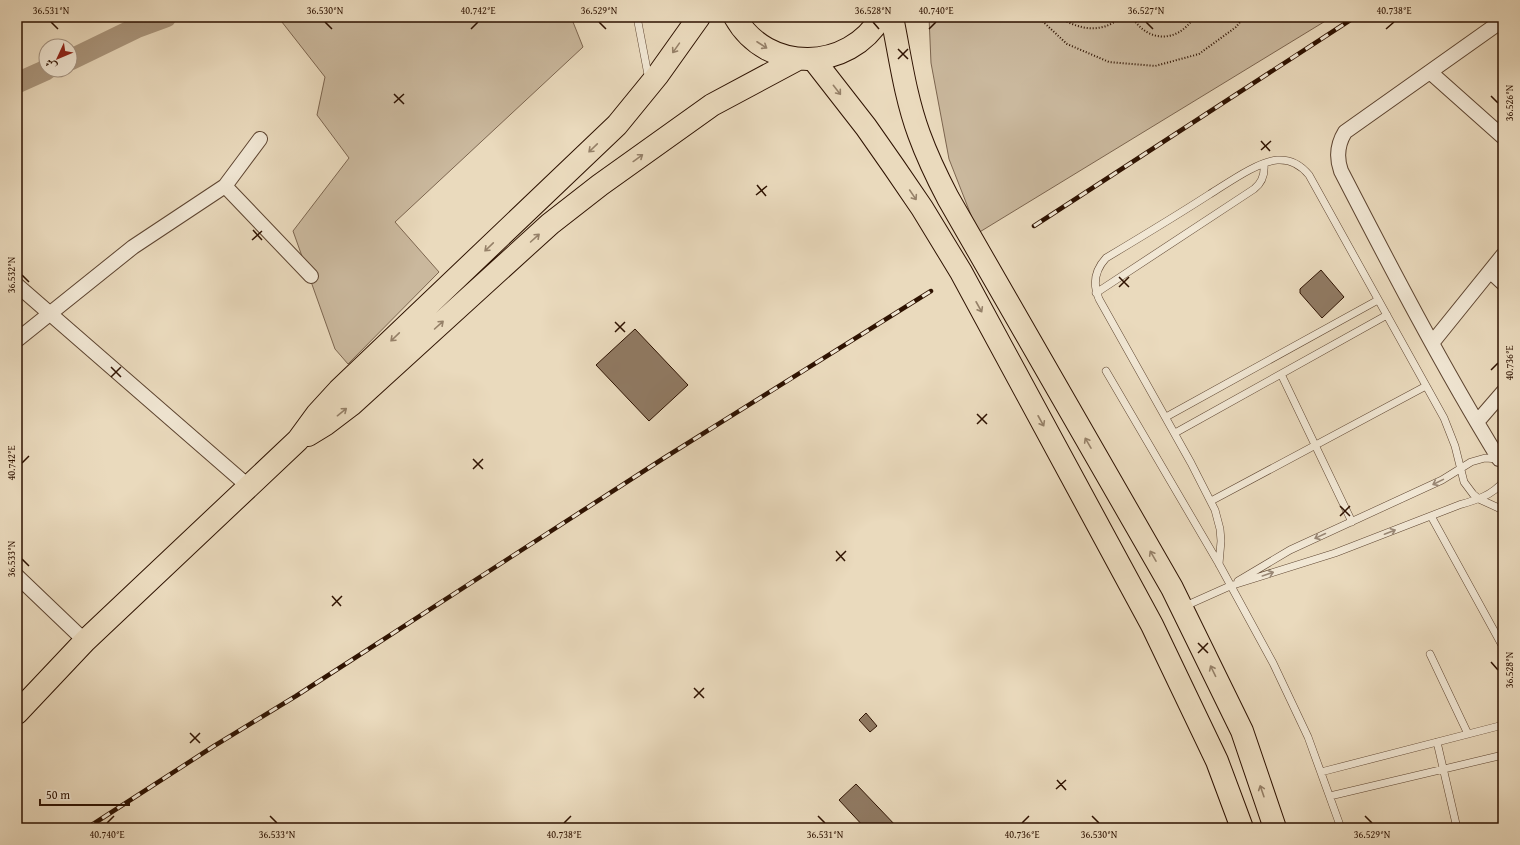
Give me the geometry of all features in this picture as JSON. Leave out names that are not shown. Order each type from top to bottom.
[{"type":"main road","points":[[17,713],[85,641],[298,440],[328,402],[617,125],[650,85],[699,17]]},
{"type":"main road","points":[[735,17],[747,33],[758,43],[784,56],[806,59],[826,58],[850,48],[870,33],[881,17]]},
{"type":"main road","points":[[892,17],[906,91],[918,133],[930,163],[948,198],[1168,581],[1242,731],[1275,828]]},
{"type":"main road","points":[[298,440],[326,424],[351,405],[550,224],[588,194],[712,105],[806,59]]},
{"type":"main road","points":[[806,59],[866,127],[922,208],[961,272],[1152,625],[1217,761],[1242,828]]},
{"type":"street","points":[[1501,462],[1432,343],[1344,178],[1337,158],[1339,144],[1345,132],[1503,20]]},
{"type":"street","points":[[1430,72],[1503,137]]},
{"type":"street","points":[[17,340],[133,247],[225,186],[260,139]]},
{"type":"street","points":[[225,186],[311,276]]},
{"type":"street","points":[[1432,343],[1503,255]]},
{"type":"street","points":[[1490,271],[1503,283]]},
{"type":"street","points":[[17,285],[248,486]]},
{"type":"street","points":[[1477,422],[1503,392]]},
{"type":"street","points":[[17,576],[85,641]]},
{"type":"lane","points":[[637,17],[650,85]]},
{"type":"lane","points":[[1218,564],[1221,552],[1220,529],[1215,510],[1175,433],[1096,293],[1095,281],[1098,269],[1106,258],[1248,171],[1276,160],[1289,161],[1300,166],[1309,174],[1450,432],[1455,446],[1461,477],[1468,489],[1480,499],[1503,510]]},
{"type":"lane","points":[[1096,293],[1254,189],[1262,179],[1264,174],[1264,164]]},
{"type":"lane","points":[[1166,417],[1378,300]]},
{"type":"lane","points":[[1175,433],[1387,315]]},
{"type":"lane","points":[[1106,371],[1218,564],[1276,669],[1305,731],[1341,828]]},
{"type":"lane","points":[[1280,374],[1316,445],[1352,522]]},
{"type":"lane","points":[[1211,501],[1426,386]]},
{"type":"lane","points":[[1230,586],[1290,550],[1442,480],[1460,470],[1465,465],[1478,459],[1485,458],[1501,462]]},
{"type":"lane","points":[[1181,608],[1230,586],[1335,553],[1459,505],[1480,499],[1494,491],[1503,482]]},
{"type":"lane","points":[[1431,516],[1503,647]]},
{"type":"lane","points":[[1430,654],[1468,734]]},
{"type":"lane","points":[[1321,772],[1503,725]]},
{"type":"lane","points":[[1437,742],[1457,828]]},
{"type":"lane","points":[[1330,796],[1503,755]]},
{"type":"path","points":[[1038,17],[1067,44],[1109,62],[1155,66],[1199,54],[1236,27],[1244,17]]},
{"type":"path","points":[[1059,17],[1070,24],[1086,29],[1101,28],[1121,17]]},
{"type":"path","points":[[1132,17],[1138,27],[1148,34],[1158,37],[1170,36],[1180,32],[1189,25],[1194,17]]},
{"type":"shaded area","points":[[278,17],[571,17],[583,47],[395,222],[439,272],[348,364],[335,349],[293,231],[349,158],[317,115],[325,77]]},
{"type":"shaded area","points":[[929,17],[1332,17],[978,233],[949,159],[931,63]]},
{"type":"building","points":[[1321,270],[1344,297],[1322,318],[1300,293],[1300,289]]},
{"type":"building","points":[[635,329],[688,385],[649,421],[596,365]]},
{"type":"building","points":[[866,713],[877,726],[870,732],[859,720]]},
{"type":"building","points":[[856,784],[898,828],[865,828],[839,800]]},
{"type":"waterway","points":[[78,56],[136,28],[166,17]]},
{"type":"waterway","points":[[17,83],[38,74]]},
{"type":"railway","points":[[1034,226],[1355,17]]},
{"type":"railway","points":[[87,828],[214,746],[296,696],[664,458],[931,291]]}]
